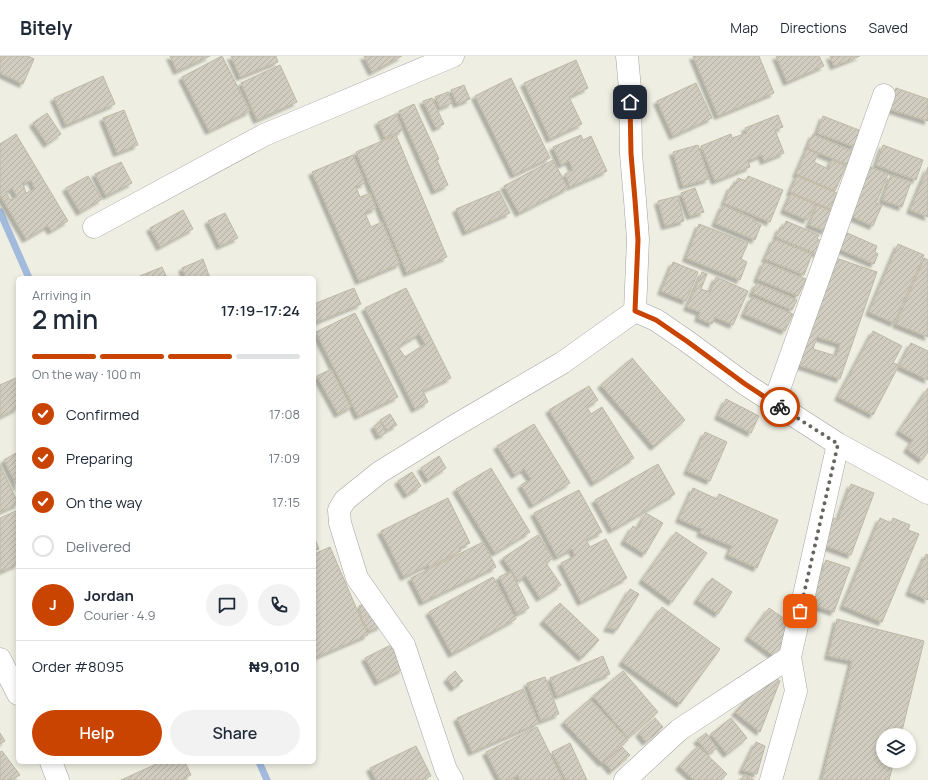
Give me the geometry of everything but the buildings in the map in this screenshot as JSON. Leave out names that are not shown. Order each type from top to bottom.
[{"type":"street","points":[[94,227],[264,135],[453,56]]},
{"type":"street","points":[[627,56],[630,89],[631,154],[638,240],[635,311]]},
{"type":"street","points":[[774,403],[884,95]]},
{"type":"street","points":[[635,311],[656,320],[745,384],[838,444],[928,493]]},
{"type":"street","points":[[452,780],[446,770],[404,644],[358,578],[340,523],[339,510],[345,500],[380,472],[450,428],[562,363],[635,311]]},
{"type":"street","points":[[771,780],[796,691],[790,657],[838,444]]},
{"type":"street","points":[[624,780],[679,730],[790,657]]},
{"type":"street","points":[[0,659],[16,690]]},
{"type":"street","points":[[52,764],[58,780]]},
{"type":"waterway","points":[[0,212],[28,276]]},
{"type":"waterway","points":[[260,764],[267,780]]},
{"type":"way so far","points":[[780,407],[838,444],[800,611]]},
{"type":"route","points":[[630,102],[631,154],[638,240],[635,311],[656,320],[745,384],[780,407]]}]
